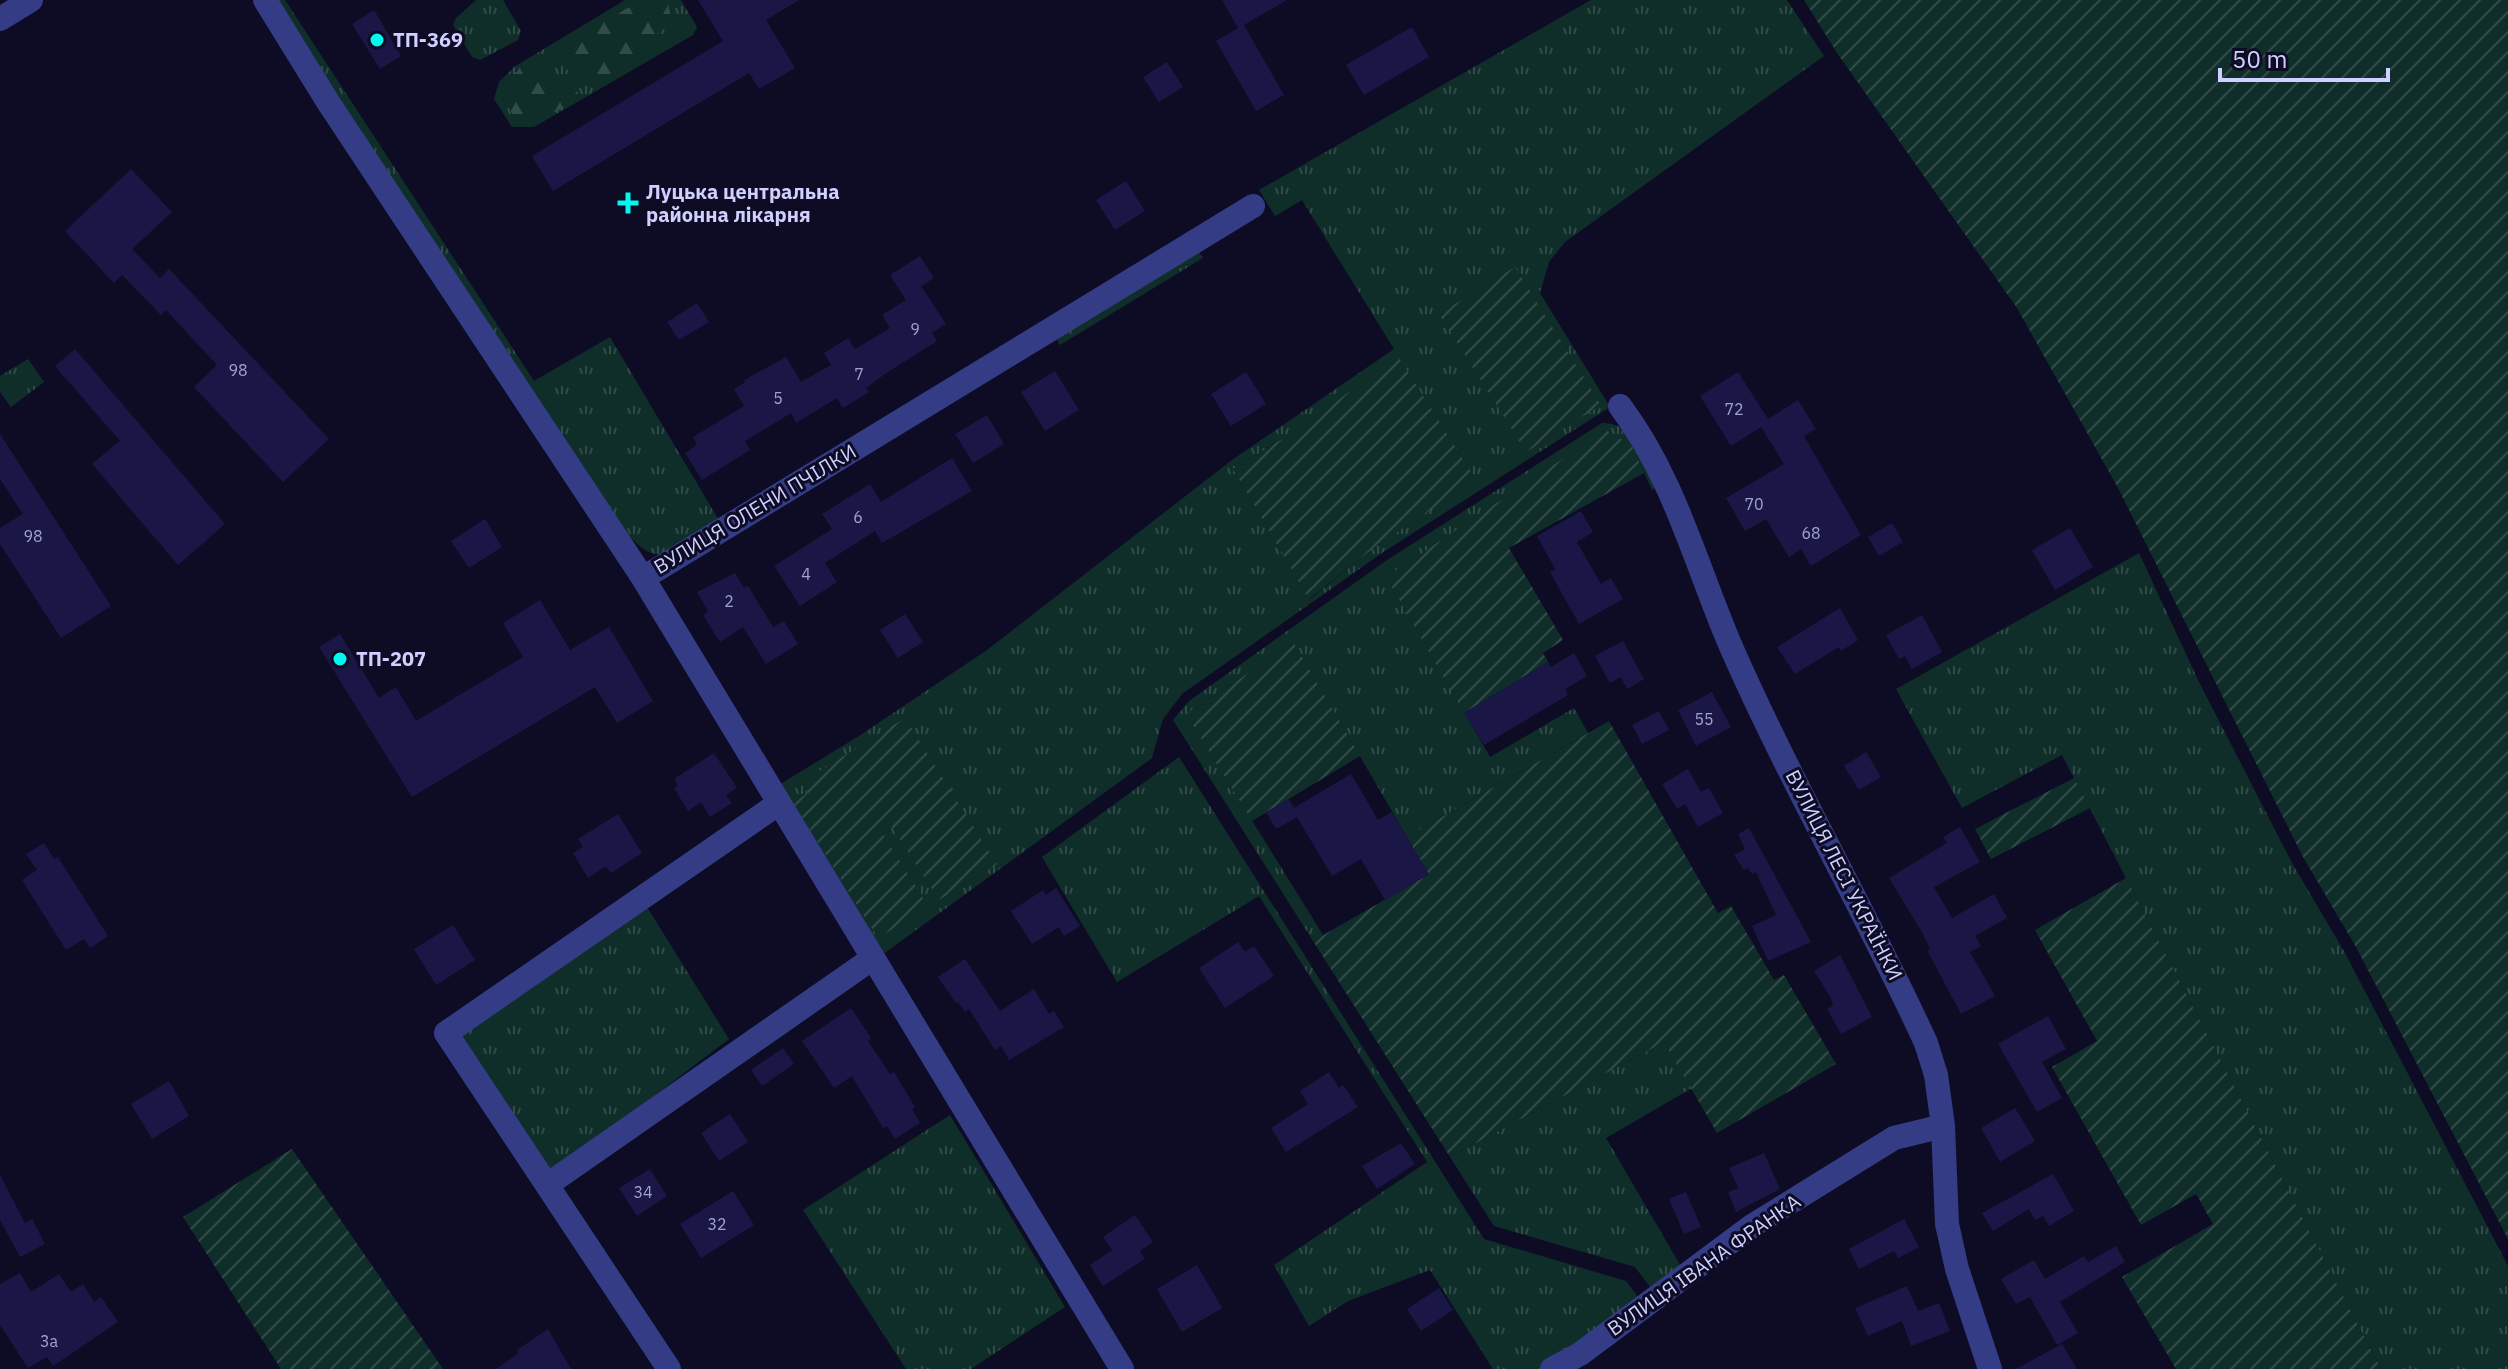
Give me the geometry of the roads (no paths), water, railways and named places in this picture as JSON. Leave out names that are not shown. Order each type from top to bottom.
[{"type":"street","points":[[0,19],[31,0]]},
{"type":"street","name":"ВУЛИЦЯ ОЛЕНИ ПЧІЛКИ","points":[[265,0],[353,141],[643,578],[1253,206]]},
{"type":"street","name":"ВУЛИЦЯ ЛЕСІ УКРАЇНКИ","points":[[1620,406],[1644,438],[1678,506],[1732,648],[1926,1043],[1936,1075],[1943,1126],[1947,1224],[1957,1269],[1990,1369]]},
{"type":"street","points":[[643,578],[1122,1369]]},
{"type":"street","points":[[669,1369],[446,1033],[778,804]]},
{"type":"street","points":[[547,1185],[873,958]]},
{"type":"street","name":"ВУЛИЦЯ ІВАНА ФРАНКА","points":[[1552,1369],[1580,1354],[1752,1226],[1894,1138],[1943,1126]]},
{"type":"place","name":"ТП-369","points":[[377,40]]},
{"type":"place","name":"Луцька центральна районна лікарня","points":[[628,203]]},
{"type":"place","name":"ТП-207","points":[[340,659]]}]
